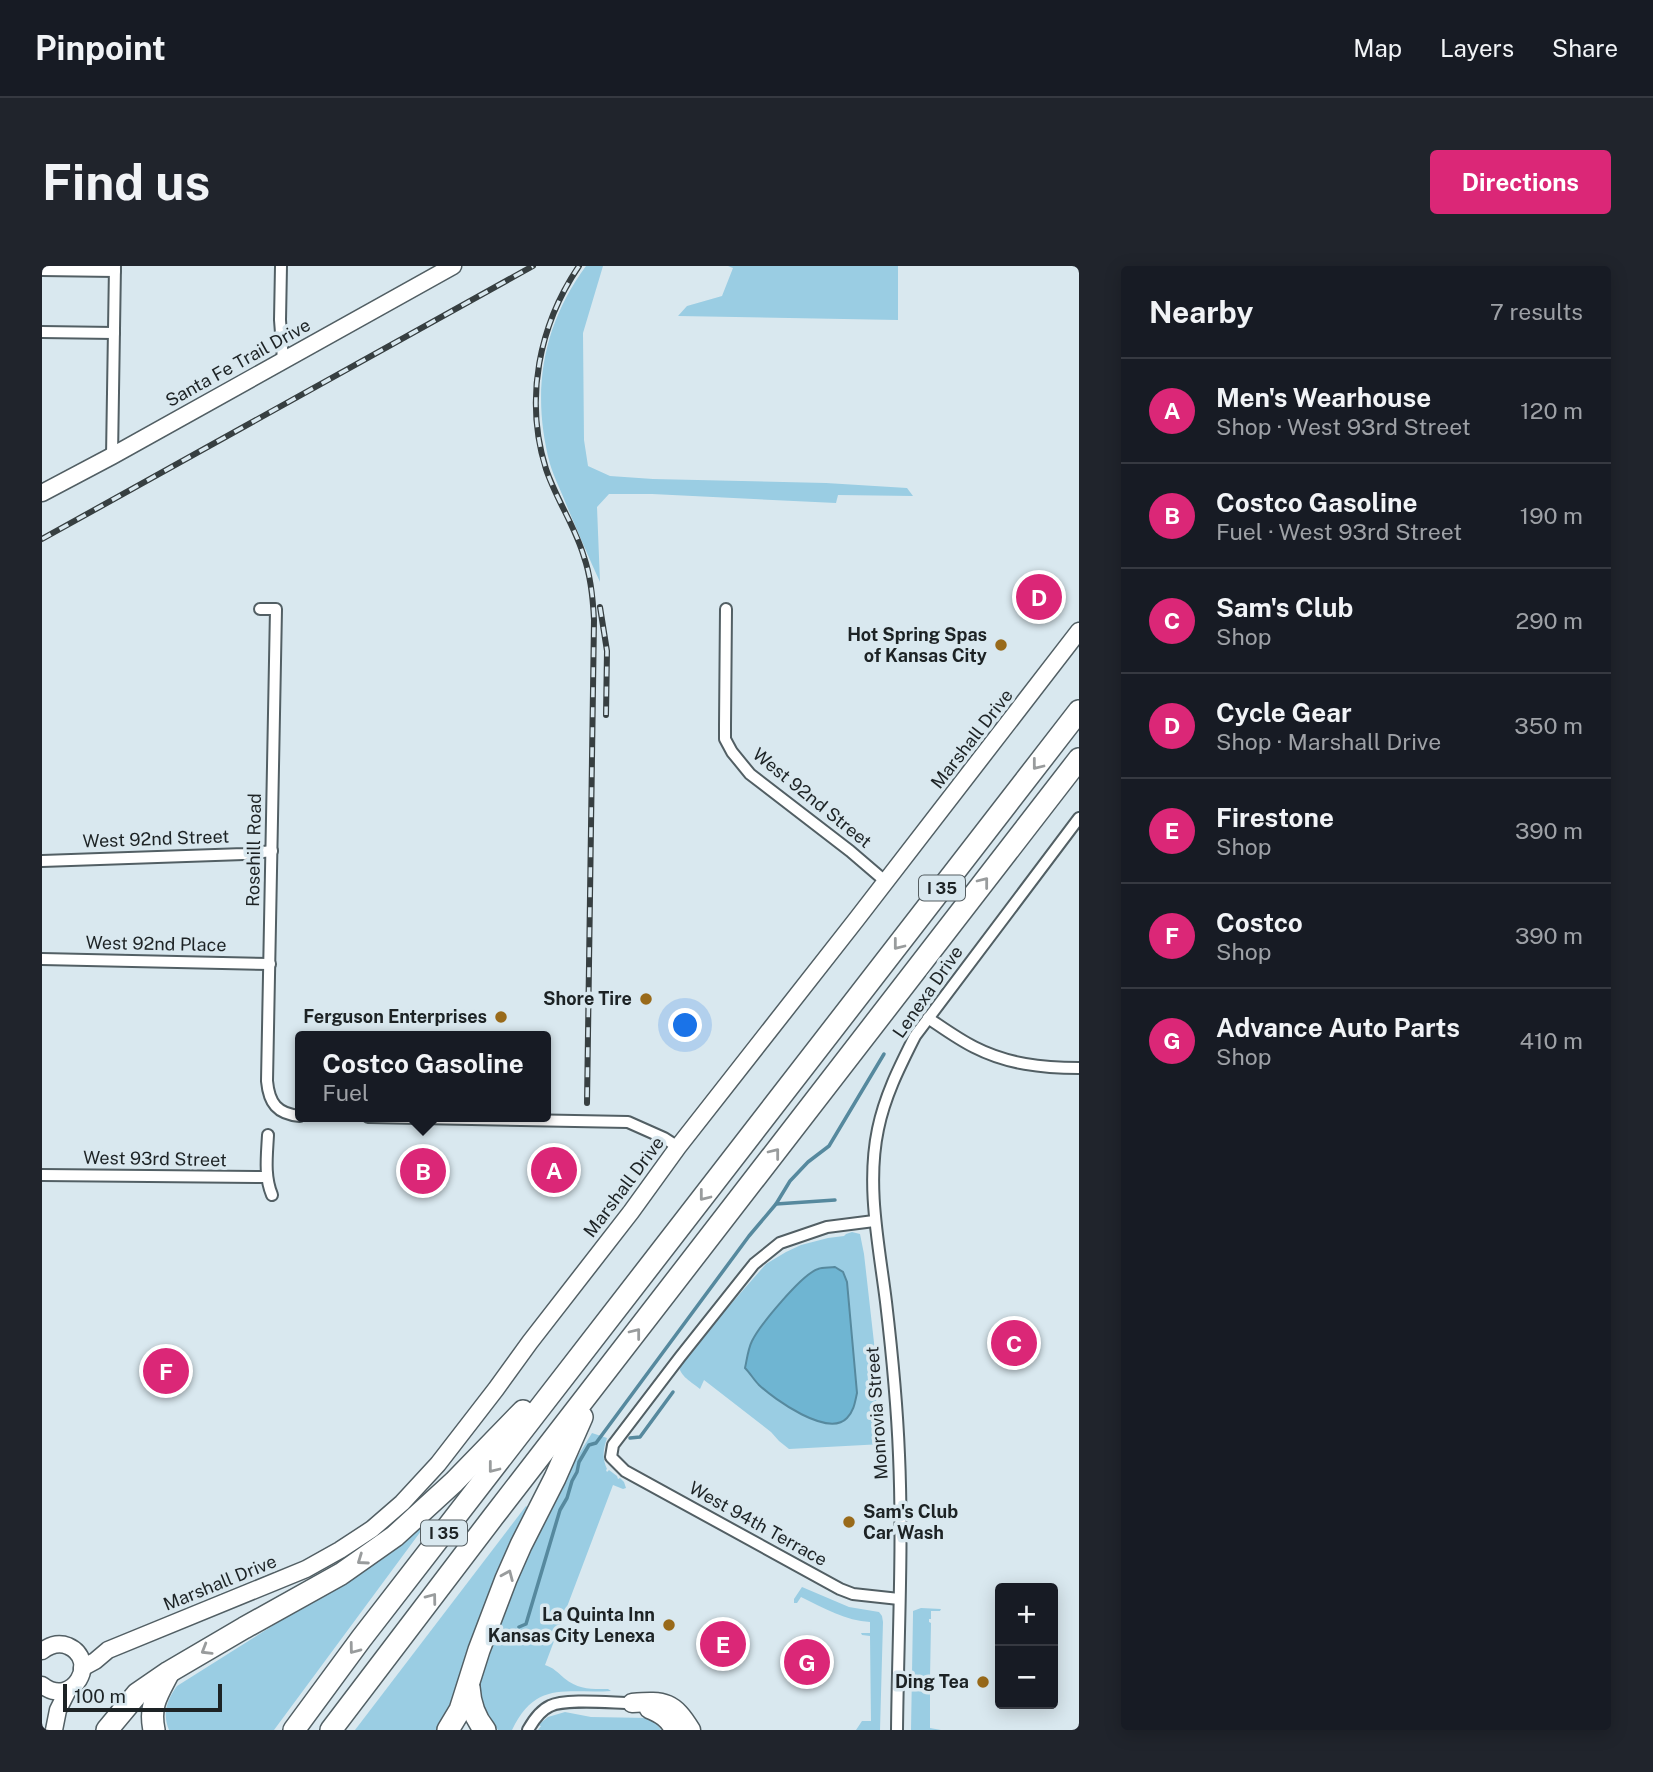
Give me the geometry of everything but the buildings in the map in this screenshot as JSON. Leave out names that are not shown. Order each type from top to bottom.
[{"type":"highway","name":"I 35","points":[[294,1730],[361,1639],[1079,711]]},
{"type":"highway","name":"I 35","points":[[331,1730],[1079,759]]},
{"type":"highway","points":[[107,1730],[137,1693],[341,1574],[395,1536],[454,1482],[595,1337]]},
{"type":"highway","points":[[448,1730],[460,1710],[506,1579],[595,1387]]},
{"type":"highway","points":[[154,1730],[154,1701],[169,1672]]},
{"type":"highway","points":[[468,1685],[473,1711],[485,1730]]},
{"type":"main road","points":[[632,1703],[662,1702],[678,1711],[691,1730]]},
{"type":"main road","points":[[632,1703],[661,1714],[669,1720],[674,1730]]},
{"type":"street","points":[[281,266],[280,320],[283,360]]},
{"type":"street","name":"Santa Fe Trail Drive","points":[[42,493],[453,266]]},
{"type":"street","points":[[42,270],[115,268],[112,456]]},
{"type":"street","points":[[42,332],[114,333]]},
{"type":"street","name":"Rosehill Road","points":[[260,608],[276,609],[267,1081],[269,1094],[275,1105],[284,1113],[295,1115]]},
{"type":"street","name":"West 92nd Street","points":[[726,609],[724,725],[725,739],[732,752],[750,774],[885,881]]},
{"type":"street","name":"Marshall Drive","points":[[82,1668],[108,1650],[306,1569],[361,1536],[402,1503],[438,1464],[678,1147],[1079,631]]},
{"type":"street","name":"Lenexa Drive","points":[[874,1221],[878,1129],[898,1069],[915,1036],[1079,818]]},
{"type":"street","name":"West 92nd Street","points":[[42,861],[272,851]]},
{"type":"street","name":"West 92nd Place","points":[[42,959],[270,964]]},
{"type":"street","points":[[928,1018],[972,1046],[997,1058],[1025,1065],[1079,1068]]},
{"type":"street","points":[[551,1121],[628,1122],[678,1147]]},
{"type":"street","points":[[268,1135],[267,1185],[272,1195]]},
{"type":"street","name":"West 93rd Street","points":[[42,1175],[267,1177]]},
{"type":"street","name":"West 94th Terrace","points":[[874,1221],[827,1227],[780,1243],[754,1264],[613,1445],[611,1457],[625,1471],[840,1589],[853,1594],[898,1599]]},
{"type":"street","name":"Monrovia Street","points":[[874,1221],[894,1374],[898,1443],[900,1498],[897,1730]]},
{"type":"street","name":"Marshall Drive","points":[[42,1651],[57,1644],[71,1648],[108,1650]]},
{"type":"street","points":[[54,1730],[58,1710],[68,1690],[79,1681],[82,1668],[77,1653],[71,1648]]},
{"type":"street","points":[[44,1687],[54,1691],[68,1690]]},
{"type":"street","points":[[44,1687],[48,1705],[46,1730]]},
{"type":"street","points":[[528,1730],[541,1712],[551,1705],[568,1702],[632,1703]]},
{"type":"shaded area","points":[[586,266],[603,266],[583,333],[584,440],[588,466],[610,476],[907,488],[913,496],[838,495],[836,503],[609,494],[597,507],[600,582],[552,469],[541,411],[544,360],[550,336],[559,312]]},
{"type":"shaded area","points":[[728,266],[898,266],[898,320],[678,316],[687,306],[722,296],[733,268]]},
{"type":"shaded area","points":[[852,1232],[860,1234],[864,1254],[883,1444],[789,1449],[704,1380],[700,1389],[683,1375],[679,1363],[766,1264],[801,1245]]},
{"type":"shaded area","points":[[835,1267],[843,1272],[847,1282],[857,1393],[853,1409],[847,1418],[838,1423],[827,1423],[802,1414],[776,1399],[759,1385],[745,1368],[752,1341],[782,1301],[811,1273],[820,1268]]},
{"type":"shaded area","points":[[592,1433],[607,1438],[604,1454],[606,1470],[620,1478],[626,1488],[613,1485],[545,1665],[580,1687],[611,1691],[566,1691],[542,1696],[521,1714],[512,1730],[498,1730],[483,1713],[477,1684],[510,1589],[566,1475]]},
{"type":"shaded area","points":[[526,1506],[530,1509],[463,1680],[440,1730],[355,1730]]},
{"type":"shaded area","points":[[420,1523],[424,1527],[274,1730],[169,1730],[167,1707],[177,1686],[356,1573]]},
{"type":"shaded area","points":[[802,1587],[849,1607],[879,1612],[882,1616],[880,1730],[856,1730],[862,1721],[871,1721],[870,1636],[861,1633],[870,1633],[870,1622],[844,1617],[801,1597],[794,1603]]},
{"type":"shaded area","points":[[921,1608],[941,1609],[931,1611],[929,1622],[930,1678],[937,1679],[930,1682],[930,1728],[941,1730],[911,1730],[913,1611]]},
{"type":"shaded area","points":[[565,1712],[591,1717],[649,1718],[655,1721],[661,1730],[538,1730],[541,1726],[538,1725],[548,1717]]},
{"type":"waterway","points":[[776,1204],[790,1181],[808,1162],[829,1146],[884,1054]]},
{"type":"waterway","points":[[519,1627],[526,1624],[560,1510],[579,1462],[589,1445],[596,1443],[749,1236],[776,1204],[835,1200]]},
{"type":"waterway","points":[[630,1438],[640,1437],[673,1392]]},
{"type":"railway","points":[[42,539],[533,266]]},
{"type":"railway","points":[[579,266],[565,289],[545,338],[539,363],[536,416],[546,469],[580,546],[588,572],[593,604],[587,1103]]},
{"type":"railway","points":[[600,607],[607,651],[606,715]]},
{"type":"place","name":"Cycle Gear","points":[[1039,597]]},
{"type":"place","name":"Hot Spring Spas of Kansas City","points":[[1001,645]]},
{"type":"place","name":"Shore Tire","points":[[646,999]]},
{"type":"place","name":"Ferguson Enterprises","points":[[501,1017]]},
{"type":"place","name":"Men's Wearhouse","points":[[554,1170]]},
{"type":"place","name":"Costco Gasoline","points":[[423,1171]]},
{"type":"place","name":"Sam's Club","points":[[1014,1343]]},
{"type":"place","name":"Costco","points":[[166,1371]]},
{"type":"place","name":"Sam's Club Car Wash","points":[[849,1522]]},
{"type":"place","name":"La Quinta Inn Kansas City Lenexa","points":[[669,1625]]},
{"type":"place","name":"Firestone","points":[[723,1644]]},
{"type":"place","name":"Advance Auto Parts","points":[[807,1662]]},
{"type":"place","name":"Ding Tea","points":[[983,1682]]}]
